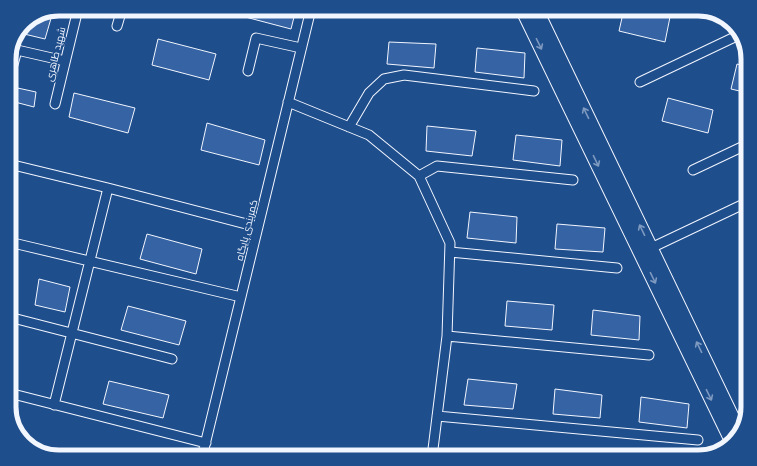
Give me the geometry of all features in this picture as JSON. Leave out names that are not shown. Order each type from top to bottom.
[{"type":"street","name":"شهید طاهری","points":[[55,104],[76,16]]},
{"type":"street","points":[[117,26],[120,16]]},
{"type":"street","name":"کمربندی پایگاه","points":[[204,450],[309,16]]},
{"type":"street","points":[[525,16],[729,436]]},
{"type":"street","points":[[539,16],[736,426]]},
{"type":"street","points":[[640,82],[735,37]]},
{"type":"street","points":[[248,71],[256,38],[301,48]]},
{"type":"street","points":[[17,51],[17,50],[65,61]]},
{"type":"street","points":[[349,127],[369,93],[384,79],[398,76],[404,75],[534,91]]},
{"type":"street","points":[[288,102],[369,135],[419,176],[450,243],[447,336],[433,450]]},
{"type":"street","points":[[693,170],[741,147]]},
{"type":"street","points":[[16,166],[258,226]]},
{"type":"street","points":[[419,176],[437,166],[573,180]]},
{"type":"street","points":[[54,405],[108,188]]},
{"type":"street","points":[[651,248],[741,205]]},
{"type":"street","points":[[16,244],[241,297]]},
{"type":"street","points":[[450,252],[617,268]]},
{"type":"street","points":[[16,319],[172,359]]},
{"type":"street","points":[[447,336],[649,355]]},
{"type":"street","points":[[16,395],[206,443]]},
{"type":"street","points":[[437,416],[698,440]]},
{"type":"building","points":[[242,16],[294,16],[291,29]]},
{"type":"building","points":[[622,16],[670,17],[665,42],[619,31]]},
{"type":"building","points":[[52,17],[45,39],[24,34],[38,22]]},
{"type":"building","points":[[158,39],[216,54],[209,80],[152,65]]},
{"type":"building","points":[[389,42],[436,44],[434,68],[387,64]]},
{"type":"building","points":[[477,48],[525,53],[524,78],[475,72]]},
{"type":"building","points":[[737,64],[741,65],[741,91],[731,89]]},
{"type":"building","points":[[16,88],[36,92],[34,107],[16,102]]},
{"type":"building","points":[[74,93],[135,108],[128,133],[69,117]]},
{"type":"building","points":[[668,98],[713,110],[708,133],[662,121]]},
{"type":"building","points":[[207,123],[265,140],[259,165],[201,150]]},
{"type":"building","points":[[427,126],[476,131],[472,156],[426,151]]},
{"type":"building","points":[[516,135],[562,140],[560,166],[513,160]]},
{"type":"building","points":[[470,212],[517,217],[516,243],[467,238]]},
{"type":"building","points":[[557,224],[605,228],[603,252],[555,249]]},
{"type":"building","points":[[147,234],[202,249],[196,274],[140,259]]},
{"type":"building","points":[[39,279],[70,287],[65,312],[35,305]]},
{"type":"building","points":[[507,301],[554,305],[552,330],[505,326]]},
{"type":"building","points":[[128,306],[186,321],[179,345],[121,330]]},
{"type":"building","points":[[593,310],[640,316],[639,340],[591,335]]},
{"type":"building","points":[[468,379],[517,384],[513,409],[464,405]]},
{"type":"building","points":[[109,381],[169,395],[163,418],[103,404]]},
{"type":"building","points":[[555,389],[602,395],[600,418],[553,414]]},
{"type":"building","points":[[641,397],[689,404],[687,428],[639,422]]}]
